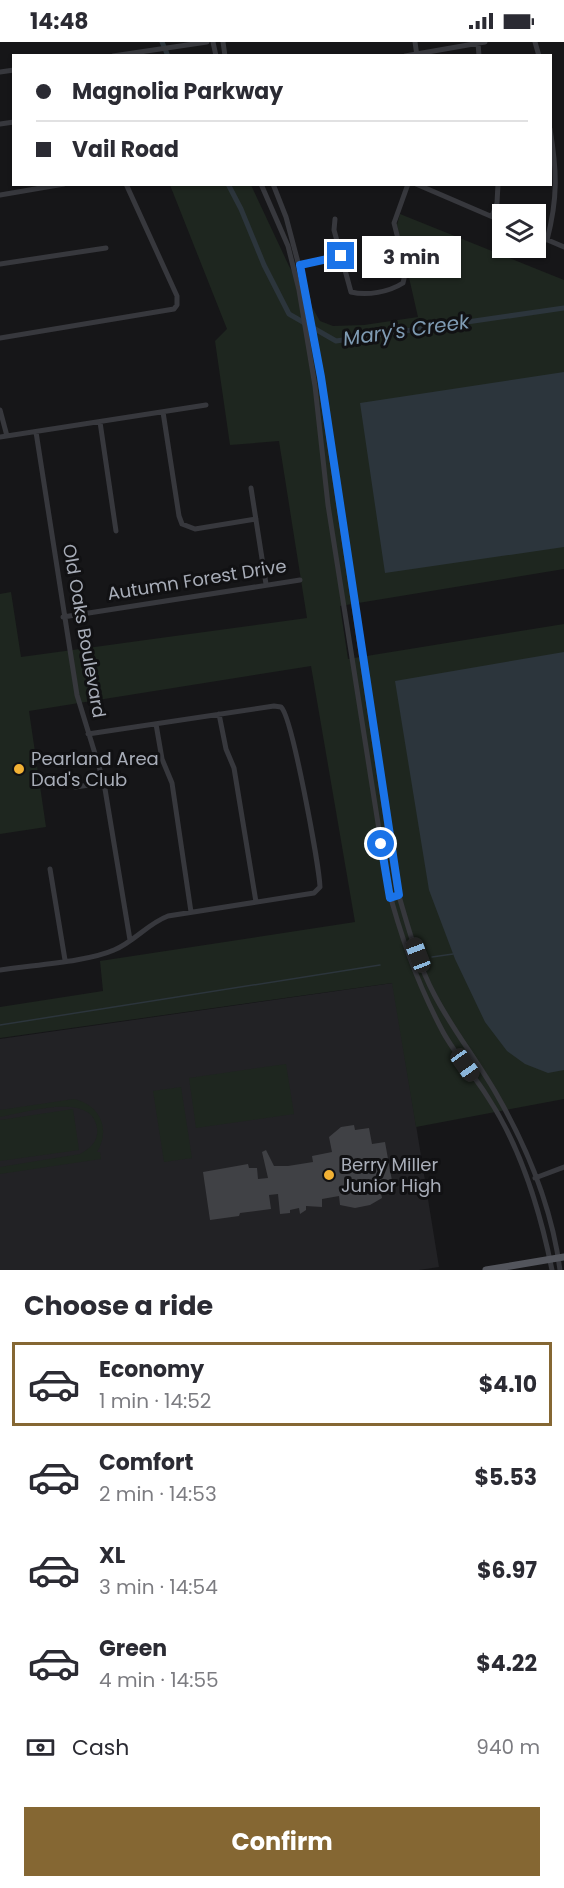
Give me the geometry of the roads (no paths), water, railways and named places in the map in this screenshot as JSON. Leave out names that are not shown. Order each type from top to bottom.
[{"type":"main road","points":[[491,1270],[561,1257]]},
{"type":"street","points":[[128,54],[207,42]]},
{"type":"street","points":[[415,42],[417,54],[485,42]]},
{"type":"street","points":[[552,141],[557,189],[555,209],[547,240],[564,247]]},
{"type":"street","points":[[0,195],[52,186]]},
{"type":"street","points":[[0,338],[170,311],[177,305],[177,296],[127,186]]},
{"type":"street","points":[[262,186],[288,246],[301,302],[312,365],[338,573],[390,898],[402,940],[444,1035],[488,1097],[512,1141],[544,1232],[552,1270]]},
{"type":"street","points":[[274,186],[286,217],[308,300],[399,895],[411,937],[439,1003],[453,1030],[496,1092],[521,1138],[537,1178],[561,1257],[560,1270]]},
{"type":"street","points":[[335,219],[334,230],[351,292],[361,295],[395,288],[403,283],[406,270],[394,223],[407,186]]},
{"type":"street","points":[[421,186],[492,216]]},
{"type":"street","points":[[435,192],[436,186]]},
{"type":"street","points":[[497,204],[498,186]]},
{"type":"street","points":[[0,264],[106,248]]},
{"type":"street","points":[[300,265],[341,256]]},
{"type":"street","points":[[0,437],[206,405]]},
{"type":"street","points":[[0,410],[7,436]]},
{"type":"street","points":[[163,412],[182,524],[187,528],[195,529],[256,519]]},
{"type":"street","points":[[100,422],[116,531]]},
{"type":"street","name":"Old Oaks Boulevard","points":[[36,432],[63,616],[80,709],[104,783],[130,940]]},
{"type":"street","points":[[251,488],[266,584]]},
{"type":"street","points":[[338,573],[350,572]]},
{"type":"street","name":"Autumn Forest Drive","points":[[63,616],[300,579]]},
{"type":"street","points":[[354,670],[364,669]]},
{"type":"street","points":[[0,969],[98,956],[115,950],[159,920],[191,912],[317,891],[320,883],[299,762],[290,737],[285,710],[274,706],[88,734]]},
{"type":"street","points":[[219,714],[226,749],[234,768],[256,902]]},
{"type":"street","points":[[156,724],[162,759],[172,783],[191,912]]},
{"type":"street","points":[[75,787],[104,783]]},
{"type":"street","points":[[50,869],[65,960]]},
{"type":"street","points":[[390,898],[399,895]]},
{"type":"street","points":[[430,1007],[439,1003]]},
{"type":"street","points":[[528,1182],[564,1167]]},
{"type":"waterway","name":"Mary's Creek","points":[[162,42],[167,54]]},
{"type":"waterway","name":"Mary's Creek","points":[[229,186],[264,265],[289,314],[336,341],[564,308]]},
{"type":"waterway","points":[[432,957],[453,954]]},
{"type":"waterway","points":[[0,1025],[380,965]]},
{"type":"place","name":"Pearland Area Dad's Club","points":[[19,769]]},
{"type":"place","name":"Berry Miller Junior High","points":[[329,1175]]}]
